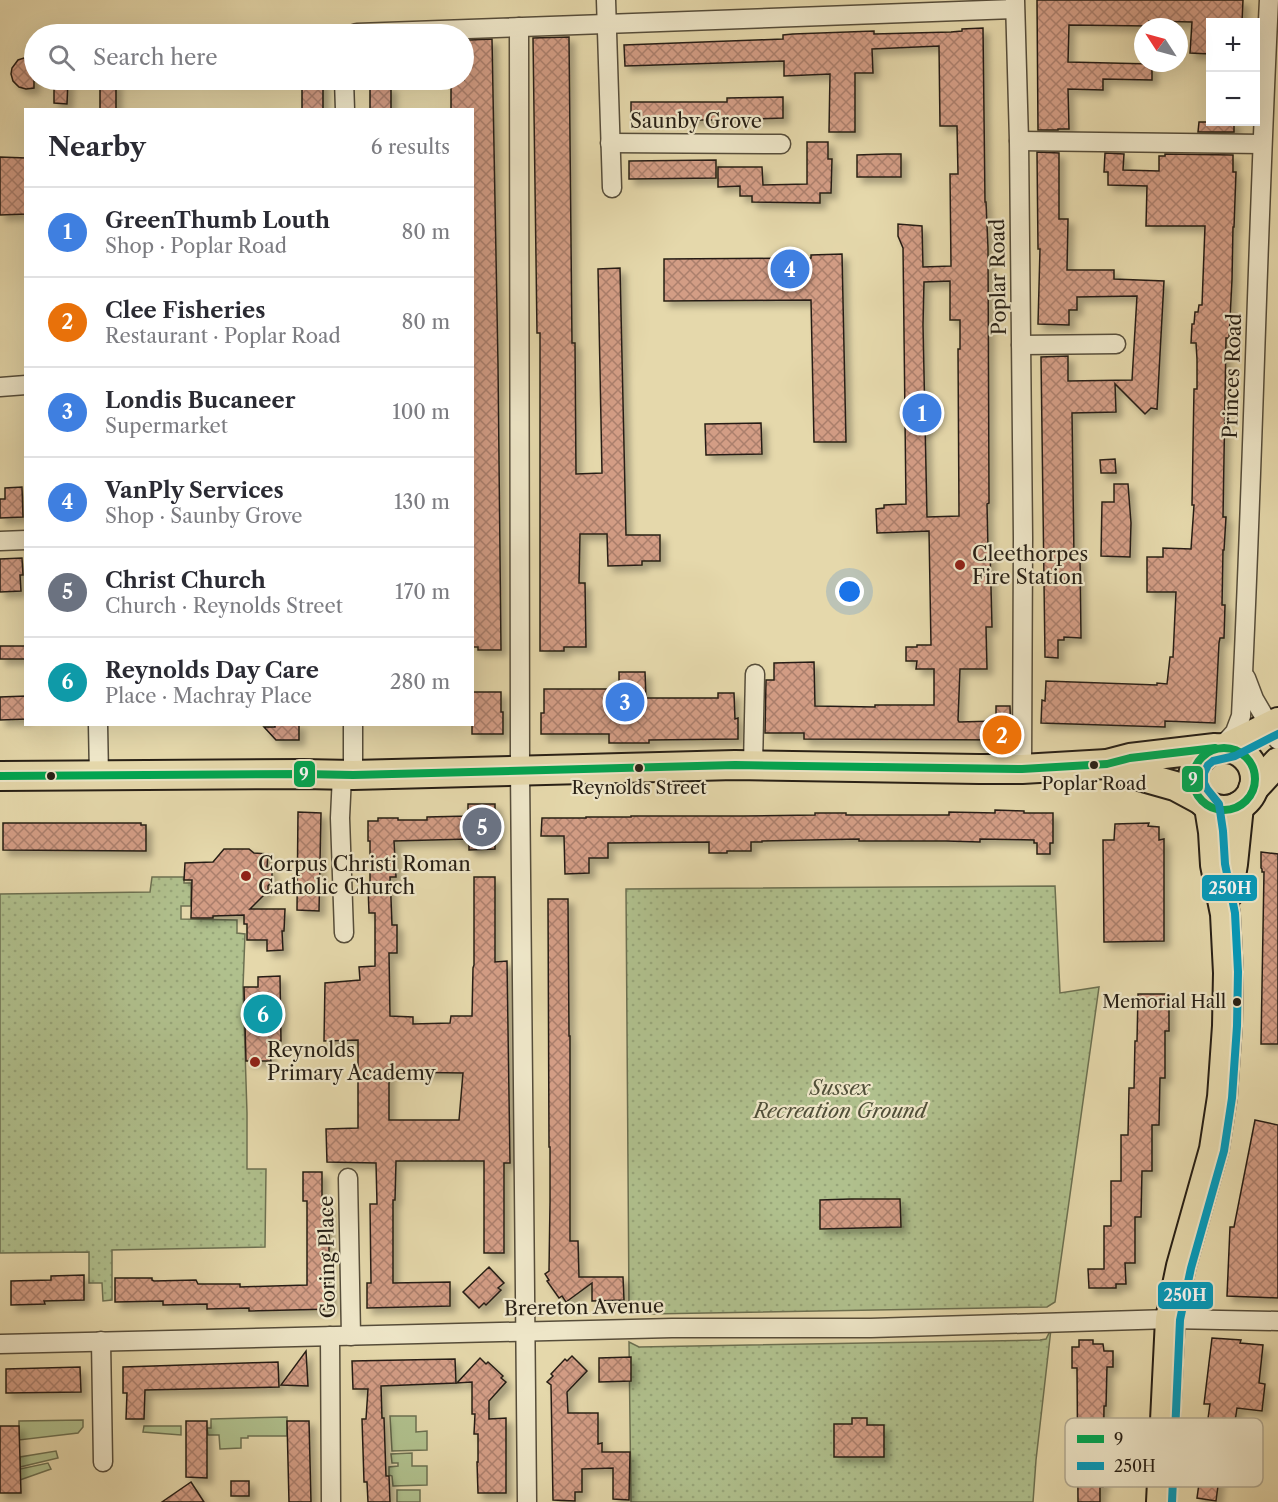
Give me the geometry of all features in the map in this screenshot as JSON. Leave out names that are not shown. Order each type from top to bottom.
[{"type":"main road","points":[[1165,1418],[1170,1319],[1181,1266],[1214,1149],[1222,1097],[1227,1026],[1225,914],[1215,865],[1213,832],[1205,803],[1195,792],[1192,781],[1193,770],[1206,753],[1275,730]]},
{"type":"main road","points":[[0,776],[347,775],[753,765],[979,770],[1107,764],[1131,758],[1221,748],[1236,750],[1244,755],[1251,762],[1255,780],[1246,798],[1225,914]]},
{"type":"main road","points":[[1107,764],[1175,786],[1219,810],[1229,810],[1246,798],[1278,762]]},
{"type":"main road","points":[[1161,1502],[1162,1487]]},
{"type":"street","name":"Saunby Grove","points":[[606,0],[612,188]]},
{"type":"street","name":"Princes Road","points":[[1221,748],[1235,732],[1240,716],[1243,670],[1269,0]]},
{"type":"street","points":[[474,29],[1014,5]]},
{"type":"street","name":"Poplar Road","points":[[1014,5],[1019,141],[1023,538],[1022,769]]},
{"type":"street","points":[[519,27],[520,771],[527,1502]]},
{"type":"street","points":[[344,90],[345,108]]},
{"type":"street","points":[[1019,141],[1262,144]]},
{"type":"street","name":"Saunby Grove","points":[[610,143],[781,144]]},
{"type":"street","points":[[1021,345],[1116,344]]},
{"type":"street","points":[[0,387],[24,385]]},
{"type":"street","points":[[0,541],[24,540]]},
{"type":"street","points":[[1243,670],[1254,699],[1275,730]]},
{"type":"street","points":[[753,765],[755,674]]},
{"type":"street","points":[[98,726],[99,776]]},
{"type":"street","points":[[344,933],[340,818],[353,726]]},
{"type":"street","name":"Goring Place","points":[[348,1178],[351,1336]]},
{"type":"street","name":"Brereton Avenue","points":[[0,1344],[672,1328],[871,1328],[1170,1319],[1278,1322]]},
{"type":"street","points":[[330,1336],[331,1502]]},
{"type":"street","points":[[101,1341],[103,1462]]},
{"type":"green space","name":"Reynolds Primary Academy","points":[[152,877],[184,877],[184,883],[191,883],[191,906],[181,906],[181,919],[237,920],[237,933],[245,934],[243,987],[247,1169],[266,1169],[265,1247],[112,1250],[112,1300],[103,1301],[102,1283],[89,1283],[89,1252],[0,1253],[0,894],[150,892]]},
{"type":"green space","name":"Sussex Recreation Ground","points":[[1055,886],[1060,993],[1099,987],[1055,1302],[1047,1307],[648,1314],[629,1306],[626,889]]},
{"type":"green space","points":[[1051,1329],[1033,1502],[631,1502],[629,1342],[639,1347],[1040,1340],[1046,1339]]},
{"type":"green space","points":[[390,1416],[416,1416],[416,1432],[427,1431],[427,1450],[392,1451]]},
{"type":"green space","points":[[287,1417],[287,1436],[248,1436],[248,1438],[241,1438],[241,1448],[220,1449],[219,1435],[208,1435],[207,1428],[211,1428],[211,1419]]},
{"type":"green space","points":[[83,1420],[83,1427],[78,1433],[19,1440],[19,1421]]},
{"type":"green space","points":[[144,1426],[181,1426],[181,1435],[143,1432]]},
{"type":"green space","points":[[56,1451],[58,1458],[20,1467],[20,1457]]},
{"type":"green space","points":[[412,1453],[412,1466],[427,1466],[427,1485],[393,1486],[389,1467],[398,1466],[398,1463],[392,1463],[391,1454]]},
{"type":"green space","points":[[48,1463],[51,1469],[20,1480],[20,1469]]},
{"type":"green space","points":[[397,1490],[420,1490],[420,1502],[397,1502]]},
{"type":"building","points":[[1037,0],[1243,0],[1242,18],[1206,18],[1206,54],[1190,53],[1192,22],[1188,22],[1188,18],[1134,18],[1134,26],[1069,25],[1068,62],[1134,64],[1134,72],[1152,72],[1152,80],[1103,79],[1103,90],[1068,89],[1069,129],[1038,130]]},
{"type":"building","points":[[983,28],[985,202],[988,248],[989,503],[987,504],[992,627],[986,627],[987,669],[960,669],[958,720],[959,722],[996,721],[996,706],[1010,706],[1011,740],[804,739],[804,733],[765,733],[766,680],[774,680],[774,663],[814,662],[815,706],[934,705],[934,669],[916,669],[917,661],[906,661],[906,647],[931,645],[929,531],[877,533],[876,509],[884,508],[884,505],[906,504],[903,248],[898,236],[898,224],[922,226],[923,267],[951,266],[950,174],[958,174],[957,126],[940,126],[939,46],[872,49],[873,73],[855,73],[855,132],[829,132],[830,74],[784,76],[784,61],[625,66],[624,45],[783,39],[783,35],[793,34],[874,31],[874,34],[951,32],[962,31],[962,29]],"holes":[[[950,281],[950,320],[960,320],[960,349],[958,349],[959,516],[927,517],[924,282]]]},
{"type":"building","points":[[569,37],[572,343],[575,343],[576,474],[602,473],[598,269],[620,268],[626,535],[660,535],[660,561],[642,561],[642,565],[608,566],[607,534],[580,534],[579,583],[585,583],[586,647],[564,647],[564,651],[540,651],[540,333],[537,333],[533,38]]},
{"type":"building","points":[[492,39],[501,650],[478,650],[478,647],[474,647],[474,108],[451,108],[451,90],[474,90],[474,40]]},
{"type":"building","points":[[24,58],[24,88],[13,81],[11,74],[18,60]]},
{"type":"building","points":[[54,90],[68,90],[67,104],[54,103]]},
{"type":"building","points":[[100,90],[116,90],[116,108],[100,108]]},
{"type":"building","points":[[302,90],[323,90],[323,108],[302,108]]},
{"type":"building","points":[[370,90],[391,90],[391,108],[370,108]]},
{"type":"building","points":[[783,97],[783,118],[631,120],[631,102],[727,102],[727,98]]},
{"type":"building","points":[[1199,122],[1206,122],[1206,126],[1234,126],[1234,132],[1198,132]]},
{"type":"building","points":[[807,142],[828,142],[828,159],[832,159],[831,193],[820,193],[820,203],[752,202],[752,196],[740,196],[740,186],[718,187],[718,167],[762,167],[763,185],[807,184]]},
{"type":"building","points":[[1037,152],[1059,153],[1059,219],[1068,219],[1067,270],[1114,270],[1114,279],[1164,281],[1157,409],[1151,408],[1145,414],[1115,384],[1116,412],[1072,413],[1074,557],[1080,557],[1081,638],[1064,637],[1064,640],[1058,640],[1058,658],[1045,657],[1041,357],[1068,356],[1068,381],[1132,380],[1137,296],[1077,297],[1077,310],[1069,310],[1069,325],[1038,324],[1040,249],[1038,249]]},
{"type":"building","points":[[1105,153],[1124,154],[1123,170],[1159,171],[1159,156],[1165,156],[1165,154],[1233,155],[1233,172],[1236,172],[1232,280],[1229,338],[1226,338],[1223,517],[1226,517],[1222,605],[1225,605],[1224,638],[1220,638],[1219,643],[1215,723],[1165,721],[1165,727],[1041,723],[1046,681],[1167,684],[1170,657],[1173,657],[1176,592],[1147,592],[1147,557],[1163,557],[1163,548],[1191,549],[1194,505],[1192,505],[1194,389],[1197,389],[1197,359],[1196,343],[1191,343],[1195,312],[1198,312],[1199,305],[1202,305],[1205,226],[1146,226],[1147,186],[1108,185],[1108,172],[1104,172]]},
{"type":"building","points":[[901,154],[901,177],[857,177],[857,155]]},
{"type":"building","points":[[0,157],[24,158],[24,214],[0,215]]},
{"type":"building","points":[[716,160],[716,178],[629,179],[629,161]]},
{"type":"building","points":[[842,254],[846,442],[814,442],[811,300],[664,301],[664,259],[811,258],[811,255]]},
{"type":"building","points":[[761,423],[762,454],[706,455],[705,424]]},
{"type":"building","points":[[1115,459],[1116,473],[1101,473],[1100,460]]},
{"type":"building","points":[[1114,484],[1128,484],[1131,523],[1130,557],[1101,556],[1102,502],[1114,502]]},
{"type":"building","points":[[22,487],[23,517],[0,518],[0,499],[5,499],[5,488]]},
{"type":"building","points":[[22,558],[21,591],[0,592],[0,559]]},
{"type":"building","points":[[0,646],[24,646],[24,659],[0,659]]},
{"type":"building","points":[[619,672],[645,672],[646,698],[718,698],[718,693],[734,693],[735,719],[738,718],[738,739],[609,743],[609,734],[541,734],[544,689],[619,689]]},
{"type":"building","points":[[474,692],[501,692],[503,734],[472,734]]},
{"type":"building","points":[[24,696],[24,719],[0,720],[0,697]]},
{"type":"building","points":[[299,726],[299,740],[276,740],[264,727]]},
{"type":"building","points":[[468,804],[495,804],[495,849],[469,850],[469,839],[394,841],[396,877],[390,877],[392,925],[397,925],[397,953],[389,953],[390,1016],[413,1017],[413,1024],[450,1023],[451,1016],[472,1016],[474,877],[495,877],[495,962],[507,961],[510,1163],[504,1163],[504,1253],[484,1253],[484,1161],[396,1161],[395,1200],[393,1200],[393,1283],[450,1282],[450,1306],[367,1308],[367,1283],[371,1283],[370,1204],[377,1204],[376,1163],[327,1162],[326,1129],[358,1128],[358,1040],[324,1041],[325,983],[360,980],[359,967],[375,966],[375,913],[369,913],[368,821],[378,821],[378,818],[427,820],[427,817],[468,816]],"holes":[[[389,1072],[463,1073],[459,1120],[389,1120]]]},
{"type":"building","points":[[995,810],[1053,813],[1053,843],[1050,843],[1050,854],[1037,854],[1037,843],[1034,843],[1034,840],[980,839],[980,842],[859,841],[859,839],[762,841],[751,842],[751,851],[727,851],[727,853],[709,853],[709,842],[608,843],[608,858],[589,858],[589,873],[565,874],[564,836],[541,836],[542,818],[815,815],[815,813],[949,815],[949,812],[995,813]]},
{"type":"building","points":[[298,812],[321,813],[319,911],[297,910]]},
{"type":"building","points":[[3,823],[141,823],[141,825],[146,825],[146,851],[3,850]]},
{"type":"building","points":[[1149,823],[1148,826],[1159,827],[1159,840],[1164,839],[1164,941],[1104,942],[1103,840],[1114,840],[1115,824]]},
{"type":"building","points":[[224,849],[249,849],[254,853],[268,854],[267,867],[272,871],[272,881],[268,886],[268,891],[250,909],[285,909],[284,931],[282,931],[283,950],[267,951],[267,940],[247,940],[247,924],[244,924],[244,915],[191,918],[192,880],[184,880],[185,863],[213,862]]},
{"type":"building","points":[[1261,852],[1278,854],[1278,1044],[1261,1044],[1264,872],[1261,868]]},
{"type":"building","points":[[548,899],[568,899],[570,1241],[578,1241],[579,1277],[623,1277],[624,1300],[592,1301],[592,1283],[566,1302],[562,1296],[559,1298],[545,1274],[549,1271],[550,1202]]},
{"type":"building","points":[[280,976],[281,1041],[268,1041],[271,1061],[246,1061],[244,987],[258,987],[258,977]]},
{"type":"building","points":[[1138,994],[1169,994],[1169,1031],[1165,1031],[1165,1078],[1160,1078],[1159,1125],[1152,1125],[1152,1171],[1142,1171],[1141,1217],[1135,1217],[1135,1263],[1125,1263],[1126,1284],[1116,1284],[1116,1288],[1089,1288],[1088,1269],[1104,1269],[1104,1226],[1111,1226],[1111,1181],[1121,1181],[1121,1135],[1128,1135],[1129,1088],[1134,1088]]},
{"type":"building","points":[[1255,1120],[1278,1125],[1278,1298],[1227,1296],[1230,1227],[1234,1227]]},
{"type":"building","points":[[303,1172],[322,1172],[322,1205],[329,1205],[329,1285],[331,1285],[332,1309],[249,1311],[249,1308],[207,1309],[207,1304],[163,1305],[163,1301],[115,1302],[115,1278],[152,1278],[154,1281],[196,1280],[198,1284],[240,1284],[240,1287],[307,1285],[307,1201],[303,1201]]},
{"type":"building","points":[[900,1199],[901,1227],[820,1229],[820,1200]]},
{"type":"building","points":[[489,1267],[504,1283],[498,1288],[501,1290],[486,1305],[484,1303],[479,1308],[463,1292]]},
{"type":"building","points":[[84,1275],[84,1300],[11,1305],[11,1281],[51,1280],[51,1276]]},
{"type":"building","points":[[1212,1338],[1241,1340],[1240,1343],[1263,1345],[1259,1383],[1265,1384],[1262,1411],[1237,1408],[1236,1418],[1208,1418],[1210,1404],[1204,1404]]},
{"type":"building","points":[[1079,1340],[1093,1340],[1093,1344],[1103,1344],[1104,1351],[1113,1351],[1113,1367],[1107,1367],[1104,1418],[1077,1418],[1077,1368],[1072,1368],[1072,1347],[1079,1347]]},
{"type":"building","points":[[306,1351],[308,1386],[281,1385]]},
{"type":"building","points":[[572,1356],[587,1371],[567,1392],[568,1413],[598,1413],[598,1444],[602,1443],[602,1452],[630,1452],[629,1500],[613,1499],[613,1468],[582,1469],[582,1492],[575,1492],[575,1501],[553,1500],[551,1385],[547,1382],[565,1359],[567,1361]]},
{"type":"building","points":[[631,1357],[631,1381],[599,1382],[599,1358]]},
{"type":"building","points":[[480,1358],[486,1364],[488,1362],[506,1382],[489,1401],[489,1419],[506,1418],[506,1493],[478,1493],[478,1434],[474,1434],[472,1382],[457,1383]]},
{"type":"building","points":[[455,1359],[456,1383],[381,1386],[386,1476],[389,1476],[390,1502],[368,1502],[367,1482],[364,1482],[362,1419],[366,1419],[368,1389],[353,1389],[352,1361]]},
{"type":"building","points":[[278,1362],[279,1387],[145,1390],[144,1419],[126,1419],[127,1393],[123,1393],[123,1367]]},
{"type":"building","points":[[80,1367],[81,1392],[6,1393],[6,1369]]},
{"type":"building","points":[[852,1418],[867,1418],[867,1425],[884,1425],[884,1457],[834,1457],[834,1424],[852,1424]]},
{"type":"building","points":[[186,1421],[207,1421],[207,1478],[186,1477]]},
{"type":"building","points":[[287,1421],[309,1421],[311,1502],[289,1502]]},
{"type":"building","points":[[0,1426],[19,1426],[21,1493],[0,1493]]},
{"type":"building","points":[[231,1481],[249,1481],[249,1496],[231,1496]]},
{"type":"building","points":[[191,1482],[204,1502],[162,1502]]},
{"type":"building","points":[[1078,1487],[1100,1487],[1100,1502],[1078,1502]]},
{"type":"building","points":[[1199,1487],[1218,1487],[1216,1501],[1197,1498]]},
{"type":"transit line","name":"250H","points":[[1176,1418],[1180,1320],[1191,1268],[1224,1151],[1232,1098],[1237,1026],[1238,972],[1235,913],[1225,864],[1219,804],[1204,783],[1204,773],[1213,761],[1235,756],[1278,734]]},
{"type":"transit line","name":"9","points":[[0,776],[353,775],[735,765],[1022,769],[1107,764],[1130,758],[1215,748]]},
{"type":"transit line","name":"9","points":[[1218,748],[1230,748],[1246,757],[1253,767],[1255,779],[1253,791],[1246,801],[1230,810],[1218,810],[1207,805],[1198,796],[1193,785],[1193,773],[1198,762],[1207,753],[1218,748]]},
{"type":"transit line","name":"250H","points":[[1172,1502],[1173,1487]]},
{"type":"place","name":"VanPly Services","points":[[790,269]]},
{"type":"place","name":"GreenThumb Louth","points":[[922,413]]},
{"type":"place","name":"Cleethorpes Fire Station","points":[[960,565]]},
{"type":"place","name":"Londis Bucaneer","points":[[625,702]]},
{"type":"place","name":"Clee Fisheries","points":[[1002,735]]},
{"type":"place","name":"Poplar Road","points":[[1094,765]]},
{"type":"place","name":"Reynolds Street","points":[[639,768]]},
{"type":"place","name":"Christ Church","points":[[482,827]]},
{"type":"place","name":"Corpus Christi Roman Catholic Church","points":[[246,876]]},
{"type":"place","name":"Memorial Hall","points":[[1237,1002]]},
{"type":"place","name":"Reynolds Day Care","points":[[263,1014]]},
{"type":"place","name":"Reynolds Primary Academy","points":[[255,1062]]}]
